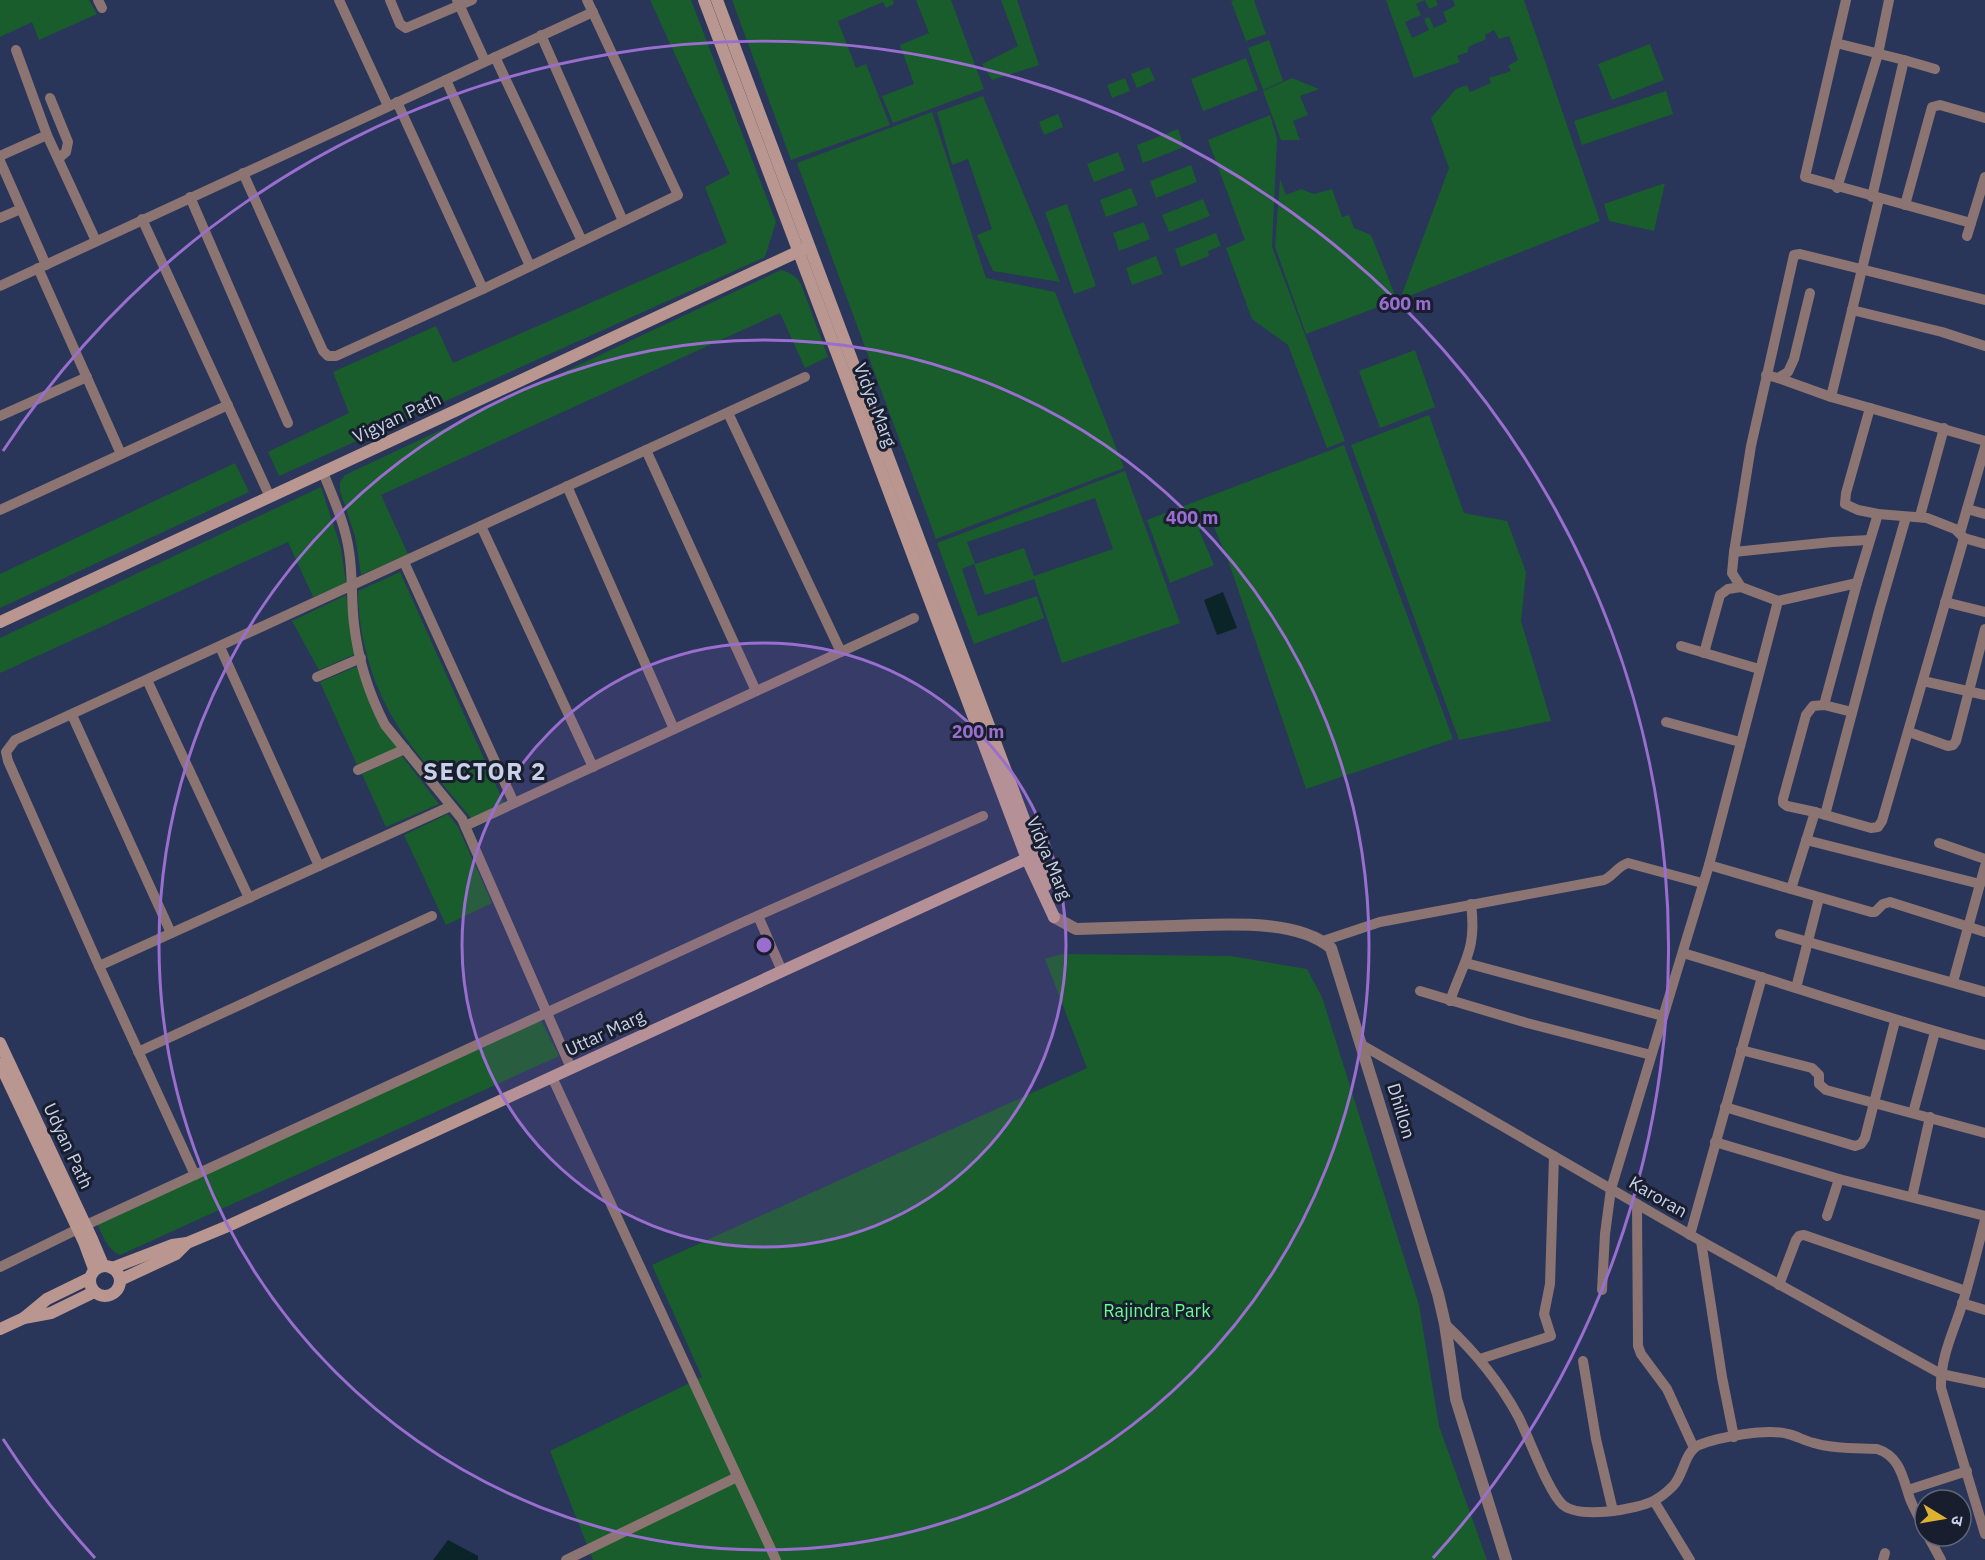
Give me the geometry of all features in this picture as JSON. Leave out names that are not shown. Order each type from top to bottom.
[{"type":"main road","name":"Vidya Marg","points":[[704,0],[804,249],[1054,916]]},
{"type":"main road","name":"Vidya Marg","points":[[717,0],[804,249]]},
{"type":"main road","name":"Vigyan Path","points":[[0,622],[804,249]]},
{"type":"main road","name":"Uttar Marg","points":[[24,1318],[47,1299],[100,1270],[172,1245],[188,1243],[1032,856]]},
{"type":"main road","name":"Udyan Path","points":[[0,1043],[100,1270]]},
{"type":"main road","name":"Udyan Path","points":[[0,1064],[82,1227]]},
{"type":"main road","name":"Uttar Marg","points":[[0,1329],[24,1318],[51,1313],[94,1292],[108,1296],[117,1290],[120,1280],[176,1254],[188,1243]]},
{"type":"main road","points":[[94,1292],[91,1288],[100,1270],[119,1275],[120,1280]]},
{"type":"street","points":[[339,0],[393,104],[483,289]]},
{"type":"street","points":[[390,0],[400,24],[406,28],[458,3],[472,0]]},
{"type":"street","points":[[243,173],[323,351],[328,356],[336,356],[483,289],[678,195],[588,0]]},
{"type":"street","points":[[1846,0],[1805,177],[1837,188],[1971,223]]},
{"type":"street","points":[[1837,188],[1878,54],[1889,0]]},
{"type":"street","points":[[458,3],[490,59],[582,241]]},
{"type":"street","points":[[0,286],[593,12]]},
{"type":"street","points":[[541,36],[624,221]]},
{"type":"street","points":[[1836,43],[1935,69]]},
{"type":"street","points":[[16,50],[47,135],[96,241]]},
{"type":"street","points":[[1831,397],[1862,270],[1904,60]]},
{"type":"street","points":[[446,80],[530,266]]},
{"type":"street","points":[[50,98],[68,142],[66,152],[59,158]]},
{"type":"street","points":[[1905,205],[1932,107],[1940,105],[1985,118]]},
{"type":"street","points":[[0,156],[47,135]]},
{"type":"street","points":[[0,161],[87,377],[121,454]]},
{"type":"street","points":[[1966,236],[1983,193],[1985,178]]},
{"type":"street","points":[[190,198],[288,423]]},
{"type":"street","points":[[0,218],[21,209]]},
{"type":"street","points":[[142,219],[270,497]]},
{"type":"street","points":[[1741,587],[1732,573],[1734,552],[1751,446],[1794,255],[1800,254],[1985,300]]},
{"type":"street","points":[[1778,378],[1788,372],[1794,359],[1810,293]]},
{"type":"street","points":[[1852,310],[1942,332],[1985,346]]},
{"type":"street","points":[[1766,375],[1831,397],[1985,441]]},
{"type":"street","points":[[0,416],[87,377]]},
{"type":"street","points":[[195,1175],[13,772],[6,752],[15,740],[805,377]]},
{"type":"street","points":[[0,510],[228,405]]},
{"type":"street","points":[[1870,408],[1846,492],[1845,504],[1858,510],[1878,514],[1920,516],[1955,529],[1962,535],[1985,544]]},
{"type":"street","points":[[728,412],[841,652]]},
{"type":"street","points":[[1920,516],[1944,428]]},
{"type":"street","points":[[1852,712],[1824,705],[1813,706],[1806,715],[1783,799],[1787,806],[1871,828],[1878,827],[1882,821],[1909,732],[1946,602],[1967,509],[1985,447]]},
{"type":"street","points":[[646,450],[756,691]]},
{"type":"street","points":[[323,472],[346,536],[354,626],[376,708],[385,725],[465,826],[570,1068]]},
{"type":"street","points":[[567,486],[674,729]]},
{"type":"street","points":[[1967,509],[1985,514]]},
{"type":"street","points":[[1824,705],[1878,514]]},
{"type":"street","points":[[1791,889],[1806,840],[1820,814],[1852,712],[1906,517]]},
{"type":"street","points":[[481,526],[593,767]]},
{"type":"street","points":[[1734,552],[1869,540]]},
{"type":"street","points":[[404,562],[514,803]]},
{"type":"street","points":[[1704,653],[1720,594],[1728,589],[1741,587],[1778,600],[1857,584]]},
{"type":"street","points":[[1602,1290],[1605,1234],[1611,1190],[1708,865],[1778,600]]},
{"type":"street","points":[[1946,602],[1985,612]]},
{"type":"street","points":[[465,826],[914,618]]},
{"type":"street","points":[[1909,732],[1948,746],[1953,745],[1956,741],[1985,629]]},
{"type":"street","points":[[220,646],[319,866]]},
{"type":"street","points":[[1681,646],[1759,669]]},
{"type":"street","points":[[317,677],[361,658]]},
{"type":"street","points":[[147,680],[249,897]]},
{"type":"street","points":[[1923,681],[1985,695]]},
{"type":"street","points":[[72,715],[171,933]]},
{"type":"street","points":[[1666,722],[1740,742]]},
{"type":"street","points":[[358,770],[405,749]]},
{"type":"street","points":[[99,966],[451,806]]},
{"type":"street","points":[[0,1267],[546,1013],[983,816]]},
{"type":"street","points":[[1806,840],[1980,885]]},
{"type":"street","points":[[1939,843],[1985,859]]},
{"type":"street","points":[[1054,916],[1076,929],[1229,925],[1281,928],[1323,941],[1380,922],[1604,880],[1628,863],[1702,884]]},
{"type":"street","points":[[1708,865],[1871,912],[1875,912],[1883,904],[1890,902],[1985,932]]},
{"type":"street","points":[[1953,982],[1985,866]]},
{"type":"street","points":[[1796,988],[1819,897]]},
{"type":"street","points":[[1450,1000],[1472,945],[1471,904]]},
{"type":"street","points":[[138,1052],[432,916]]},
{"type":"street","points":[[758,916],[782,971]]},
{"type":"street","points":[[1780,934],[1985,992]]},
{"type":"street","name":"Dhillon","points":[[1323,941],[1331,948],[1336,960],[1445,1324],[1456,1399],[1506,1560]]},
{"type":"street","points":[[1683,953],[1895,1021],[1985,1045]]},
{"type":"street","points":[[1466,963],[1663,1016]]},
{"type":"street","points":[[1690,1235],[1762,977]]},
{"type":"street","points":[[1420,991],[1527,1023],[1651,1055]]},
{"type":"street","points":[[1725,1107],[1855,1146],[1861,1144],[1865,1138],[1895,1021]]},
{"type":"street","points":[[1913,1113],[1935,1032]]},
{"type":"street","name":"Karoran","points":[[1362,1045],[1690,1235],[1941,1374],[1985,1383]]},
{"type":"street","points":[[1741,1050],[1812,1068],[1819,1075],[1819,1084],[1822,1088],[1985,1133]]},
{"type":"street","points":[[552,1077],[776,1560]]},
{"type":"street","points":[[1912,1197],[1930,1117]]},
{"type":"street","points":[[1716,1142],[1839,1179],[1985,1218],[1966,1291],[1943,1358],[1941,1374],[1941,1388],[1985,1533]]},
{"type":"street","points":[[1480,1359],[1551,1336],[1544,1314],[1550,1284],[1554,1156]]},
{"type":"street","points":[[1827,1216],[1839,1179]]},
{"type":"street","points":[[1637,1204],[1638,1346],[1641,1354],[1667,1389],[1694,1448]]},
{"type":"street","points":[[1779,1285],[1796,1240],[1799,1236],[1804,1235],[1966,1291]]},
{"type":"street","points":[[1701,1241],[1722,1377],[1734,1437]]},
{"type":"street","points":[[1962,1303],[1985,1310]]},
{"type":"street","points":[[1445,1324],[1480,1359],[1517,1415],[1556,1496],[1562,1504],[1582,1513],[1613,1511],[1654,1501],[1680,1477],[1688,1456],[1694,1448],[1764,1431],[1776,1431],[1813,1443],[1887,1452],[1895,1460],[1913,1502]]},
{"type":"street","points":[[1583,1361],[1596,1439],[1613,1511]]},
{"type":"street","points":[[1908,1490],[1967,1471]]},
{"type":"street","points":[[566,1560],[738,1477]]},
{"type":"street","points":[[1654,1501],[1690,1560]]},
{"type":"green space","points":[[0,0],[89,0],[97,14],[39,40],[32,22],[0,37]]},
{"type":"green space","points":[[650,0],[691,0],[776,222],[765,257],[279,476],[268,452],[349,413],[333,372],[436,326],[453,363],[727,243],[705,187],[730,174]]},
{"type":"green space","points":[[732,0],[893,0],[894,4],[886,8],[883,2],[838,21],[856,68],[866,64],[890,125],[791,160]]},
{"type":"green space","points":[[916,0],[951,0],[984,89],[893,123],[882,96],[914,84],[900,45],[929,33]]},
{"type":"green space","points":[[1001,0],[1017,0],[1039,65],[992,80],[982,64],[1018,46]]},
{"type":"green space","points":[[1254,0],[1266,34],[1246,41],[1231,1]]},
{"type":"green space","points":[[1386,0],[1425,0],[1416,4],[1421,15],[1405,22],[1412,38],[1429,30],[1424,19],[1429,17],[1434,28],[1447,22],[1443,12],[1455,6],[1453,0],[1524,0],[1600,221],[1404,298],[1402,294],[1449,168],[1431,118],[1456,89],[1467,85],[1470,92],[1491,83],[1489,78],[1511,71],[1508,66],[1518,60],[1509,36],[1499,39],[1494,30],[1485,35],[1486,39],[1468,47],[1468,52],[1457,56],[1460,62],[1414,78]]},
{"type":"green space","points":[[1425,0],[1436,0],[1438,5],[1429,9]]},
{"type":"green space","points":[[1269,40],[1283,81],[1263,90],[1248,48]]},
{"type":"green space","points":[[1650,44],[1664,80],[1612,100],[1598,64]]},
{"type":"green space","points":[[1246,58],[1258,90],[1203,111],[1191,79]]},
{"type":"green space","points":[[1149,67],[1155,80],[1137,88],[1131,74]]},
{"type":"green space","points":[[1125,78],[1130,91],[1112,98],[1107,85]]},
{"type":"green space","points":[[1292,78],[1319,89],[1300,96],[1308,115],[1293,121],[1300,140],[1281,140],[1263,91]]},
{"type":"green space","points":[[1666,91],[1673,114],[1582,145],[1574,121]]},
{"type":"green space","points":[[983,96],[1060,282],[993,271],[977,235],[992,229],[968,159],[952,165],[937,112]]},
{"type":"green space","points":[[932,112],[986,278],[1055,292],[1124,468],[936,539],[797,163]]},
{"type":"green space","points":[[1058,114],[1063,127],[1044,135],[1039,122]]},
{"type":"green space","points":[[1270,115],[1277,139],[1272,247],[1345,441],[1327,448],[1288,345],[1252,319],[1226,248],[1245,240],[1208,140]]},
{"type":"green space","points":[[1178,129],[1184,147],[1143,163],[1137,145]]},
{"type":"green space","points":[[1118,152],[1125,170],[1094,182],[1087,164]]},
{"type":"green space","points":[[1191,165],[1197,182],[1156,198],[1150,181]]},
{"type":"green space","points":[[1280,179],[1286,195],[1301,189],[1314,194],[1332,189],[1342,217],[1349,215],[1354,228],[1371,235],[1397,300],[1306,334],[1275,247]]},
{"type":"green space","points":[[1665,183],[1654,231],[1609,221],[1604,204]]},
{"type":"green space","points":[[1131,188],[1138,205],[1106,217],[1100,200]]},
{"type":"green space","points":[[1203,199],[1210,216],[1169,232],[1162,215]]},
{"type":"green space","points":[[1067,204],[1096,286],[1074,294],[1045,212]]},
{"type":"green space","points":[[1144,222],[1150,239],[1119,251],[1113,233]]},
{"type":"green space","points":[[1216,233],[1221,246],[1208,251],[1209,256],[1181,267],[1175,249]]},
{"type":"green space","points":[[1156,256],[1163,274],[1132,285],[1126,268]]},
{"type":"green space","points":[[781,270],[793,275],[801,284],[828,357],[805,368],[780,313],[381,495],[408,554],[361,575],[355,536],[340,491],[340,482],[345,475]]},
{"type":"green space","points":[[1415,350],[1435,407],[1380,428],[1359,371]]},
{"type":"green space","points":[[1429,415],[1464,513],[1507,521],[1526,572],[1521,621],[1551,721],[1459,740],[1351,445]]},
{"type":"green space","points":[[1344,445],[1453,739],[1306,789],[1228,560],[1213,525],[1199,530],[1214,565],[1170,583],[1147,520]]},
{"type":"green space","points":[[235,463],[249,492],[0,608],[0,574]]},
{"type":"green space","points":[[1125,471],[1180,623],[1062,663],[1034,579],[985,595],[974,564],[962,569],[978,616],[1037,596],[1044,618],[974,644],[937,543]],"holes":[[[1095,498],[1113,549],[1034,576],[1024,548],[975,564],[967,542]]]},
{"type":"green space","points":[[321,487],[341,548],[346,583],[313,597],[288,542],[0,673],[0,638]]},
{"type":"green space","points":[[400,572],[504,803],[471,818],[404,735],[381,694],[370,665],[362,635],[358,591]]},
{"type":"green space","points":[[346,595],[355,654],[319,670],[292,621]]},
{"type":"green space","points":[[358,666],[373,709],[398,748],[357,765],[320,682]]},
{"type":"green space","points":[[402,756],[439,804],[386,827],[362,774]]},
{"type":"green space","points":[[448,814],[458,827],[492,903],[446,925],[404,835]]},
{"type":"green space","name":"Rajindra Park","points":[[1062,954],[1231,956],[1307,969],[1322,997],[1419,1305],[1439,1426],[1487,1560],[593,1560],[550,1451],[702,1377],[652,1265],[1087,1068],[1045,959]]},
{"type":"green space","points":[[541,1020],[559,1056],[120,1255],[103,1238],[97,1224]]},
{"type":"shaded area","points":[[1223,592],[1237,628],[1217,635],[1204,600]]},
{"type":"shaded area","points":[[448,1540],[478,1556],[478,1560],[433,1560]]},
{"type":"district","name":"SECTOR 2","points":[[485,772]]}]
